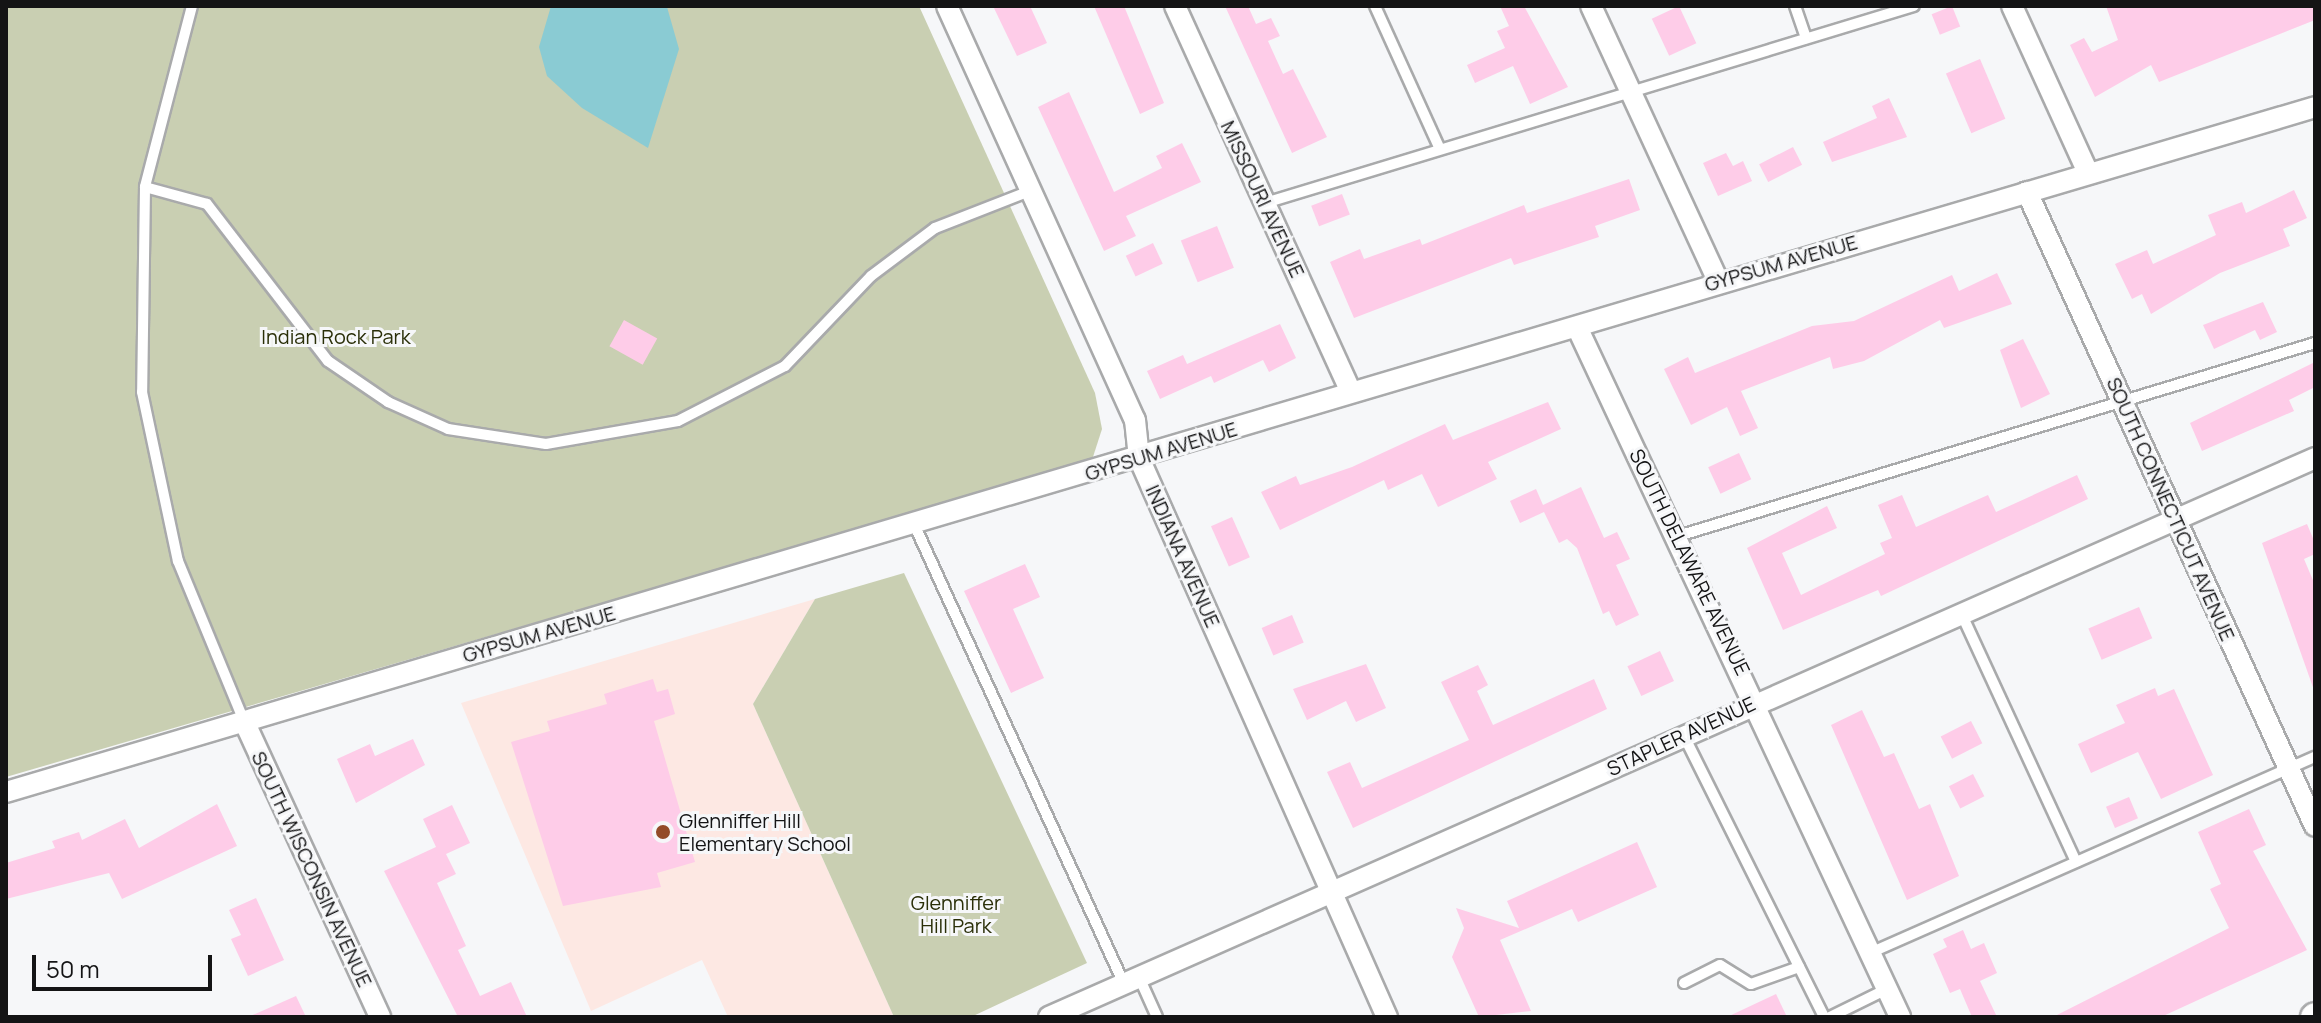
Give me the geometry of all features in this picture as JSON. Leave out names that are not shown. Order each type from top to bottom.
[{"type":"street","name":"INDIANA AVENUE","points":[[947,6],[1135,420],[1139,458],[1387,1017]]},
{"type":"street","name":"MISSOURI AVENUE","points":[[1175,6],[1351,392]]},
{"type":"street","points":[[1591,6],[1718,281]]},
{"type":"street","points":[[2012,6],[2088,173]]},
{"type":"street","name":"GYPSUM AVENUE","points":[[6,792],[1139,458],[1351,392],[1577,327],[1718,281],[2315,107]]},
{"type":"street","name":"SOUTH CONNECTICUT AVENUE","points":[[2027,192],[2315,826]]},
{"type":"street","name":"SOUTH DELAWARE AVENUE","points":[[1577,327],[1757,701],[1900,1017]]},
{"type":"street","name":"STAPLER AVENUE","points":[[1049,1017],[1757,701],[2315,458]]},
{"type":"street","name":"SOUTH WISCONSIN AVENUE","points":[[244,721],[380,1017]]},
{"type":"lane","points":[[192,6],[145,187],[142,392],[178,561],[244,721]]},
{"type":"lane","points":[[1375,6],[1440,149]]},
{"type":"lane","points":[[1795,6],[1806,38]]},
{"type":"lane","points":[[1265,203],[1629,89],[1914,6]]},
{"type":"lane","points":[[145,187],[207,204],[328,361],[388,402],[448,429],[546,444],[678,421],[785,366],[871,276],[935,228],[1030,191]]},
{"type":"lane","points":[[1678,536],[2315,343]]},
{"type":"lane","points":[[914,524],[1132,980],[1157,1017]]},
{"type":"lane","points":[[1960,612],[2076,862]]},
{"type":"lane","points":[[1684,736],[1824,1017]]},
{"type":"lane","points":[[1870,953],[2315,757]]},
{"type":"lane","points":[[1684,983],[1720,965],[1751,984],[1799,967]]},
{"type":"lane","points":[[1830,1017],[1887,989]]},
{"type":"shaded area","name":"Glenniffer Hill Elementary School","points":[[815,599],[753,704],[894,1017],[728,1017],[702,960],[591,1011],[461,703]]},
{"type":"green space","name":"Indian Rock Park","points":[[6,6],[919,6],[1095,393],[1102,429],[1092,460],[6,777]]},
{"type":"green space","name":"Glenniffer Hill Park","points":[[904,573],[1087,963],[971,1017],[894,1017],[753,704],[815,599]]},
{"type":"water","points":[[551,6],[667,7],[679,49],[648,148],[582,108],[547,76],[539,47]]},
{"type":"building","points":[[993,6],[1030,6],[1047,43],[1017,56]]},
{"type":"building","points":[[1094,6],[1124,6],[1164,103],[1140,114]]},
{"type":"building","points":[[1225,6],[1248,6],[1256,24],[1271,18],[1280,36],[1268,41],[1283,74],[1293,69],[1327,137],[1292,153]]},
{"type":"building","points":[[1500,6],[1524,6],[1568,87],[1530,104],[1513,66],[1475,83],[1467,65],[1505,48],[1497,31],[1509,26]]},
{"type":"building","points":[[1679,6],[1696,43],[1669,56],[1652,19]]},
{"type":"building","points":[[1952,6],[1960,26],[1940,35],[1932,14]]},
{"type":"building","points":[[2106,6],[2315,6],[2315,20],[2159,82],[2151,65],[2095,97],[2070,45],[2084,38],[2092,52],[2118,40]]},
{"type":"building","points":[[1980,59],[2005,119],[1971,133],[1946,73]]},
{"type":"building","points":[[1069,92],[1114,192],[1162,168],[1156,156],[1182,143],[1201,182],[1126,216],[1136,236],[1104,251],[1038,107]]},
{"type":"building","points":[[1889,98],[1907,137],[1832,162],[1823,142],[1877,118],[1872,106]]},
{"type":"building","points":[[1793,147],[1802,165],[1768,182],[1759,164]]},
{"type":"building","points":[[1726,153],[1733,166],[1743,161],[1752,181],[1718,196],[1703,163]]},
{"type":"building","points":[[1629,179],[1640,210],[1595,226],[1599,237],[1514,265],[1511,258],[1354,318],[1330,262],[1360,249],[1364,259],[1420,239],[1422,245],[1524,205],[1527,213]]},
{"type":"building","points":[[2294,190],[2307,218],[2283,229],[2290,246],[2220,273],[2151,314],[2142,294],[2132,299],[2115,264],[2147,250],[2153,264],[2216,235],[2208,215],[2242,202],[2246,213]]},
{"type":"building","points":[[1342,194],[1350,215],[1319,226],[1311,206]]},
{"type":"building","points":[[1217,226],[1234,268],[1198,282],[1181,241]]},
{"type":"building","points":[[1153,243],[1163,264],[1136,277],[1126,256]]},
{"type":"building","points":[[1997,273],[2012,304],[1944,328],[1940,320],[1864,361],[1833,369],[1830,357],[1741,391],[1758,428],[1740,436],[1727,407],[1691,425],[1664,369],[1688,357],[1695,373],[1812,326],[1854,321],[1952,275],[1959,291]]},
{"type":"building","points":[[2263,302],[2277,332],[2260,340],[2255,330],[2214,349],[2203,325]]},
{"type":"building","points":[[624,320],[657,338],[643,365],[609,346]]},
{"type":"building","points":[[1280,324],[1296,358],[1269,372],[1263,360],[1214,383],[1211,376],[1160,399],[1147,371],[1183,355],[1187,364]]},
{"type":"building","points":[[2023,339],[2050,394],[2021,408],[2000,350]]},
{"type":"building","points":[[2315,362],[2315,387],[2289,400],[2294,411],[2202,451],[2190,423]]},
{"type":"building","points":[[1548,402],[1561,429],[1488,462],[1497,479],[1438,507],[1422,474],[1388,490],[1384,480],[1280,530],[1261,492],[1296,476],[1300,485],[1352,467],[1445,424],[1453,440]]},
{"type":"building","points":[[1739,453],[1751,479],[1720,494],[1708,467]]},
{"type":"building","points":[[2077,475],[2088,499],[1881,596],[1878,590],[1783,630],[1747,548],[1827,506],[1837,528],[1782,553],[1801,595],[1885,554],[1880,543],[1892,538],[1878,505],[1902,495],[1916,527],[1988,495],[1996,512]]},
{"type":"building","points":[[1581,487],[1604,538],[1617,532],[1630,559],[1616,565],[1639,615],[1616,626],[1609,611],[1603,614],[1577,548],[1567,539],[1559,543],[1544,512],[1520,523],[1510,501],[1536,489],[1543,505]]},
{"type":"building","points":[[1232,517],[1250,557],[1229,567],[1211,526]]},
{"type":"building","points":[[2307,524],[2315,543],[2315,554],[2304,559],[2315,585],[2315,693],[2262,543]]},
{"type":"building","points":[[1025,564],[1040,597],[1013,609],[1044,678],[1011,693],[964,591]]},
{"type":"building","points":[[2139,607],[2152,638],[2102,660],[2088,628]]},
{"type":"building","points":[[1292,615],[1304,643],[1273,656],[1262,628]]},
{"type":"building","points":[[1660,651],[1674,681],[1641,696],[1627,666]]},
{"type":"building","points":[[1366,664],[1386,708],[1356,722],[1346,701],[1307,720],[1293,689]]},
{"type":"building","points":[[1478,665],[1488,685],[1477,691],[1493,725],[1594,679],[1607,709],[1353,828],[1327,772],[1350,762],[1362,788],[1469,740],[1441,682]]},
{"type":"building","points":[[653,679],[657,692],[668,689],[675,714],[654,721],[695,862],[657,873],[661,887],[563,906],[511,742],[550,731],[547,721],[607,704],[604,694]]},
{"type":"building","points":[[2155,688],[2158,696],[2174,689],[2213,775],[2161,799],[2138,752],[2091,773],[2078,744],[2125,723],[2116,705]]},
{"type":"building","points":[[1862,710],[1884,757],[1894,753],[1919,809],[1930,804],[1959,876],[1907,900],[1831,725]]},
{"type":"building","points":[[1971,721],[1982,743],[1952,759],[1941,736]]},
{"type":"building","points":[[413,739],[425,765],[356,803],[337,759],[370,744],[375,756]]},
{"type":"building","points":[[1973,774],[1984,796],[1960,809],[1949,786]]},
{"type":"building","points":[[2129,797],[2138,818],[2115,828],[2106,807]]},
{"type":"building","points":[[217,804],[237,846],[122,899],[109,873],[6,899],[6,863],[55,848],[52,841],[79,832],[82,840],[125,819],[139,848]]},
{"type":"building","points":[[452,805],[470,843],[446,854],[456,874],[437,883],[466,946],[458,950],[480,996],[511,982],[527,1017],[458,1017],[384,871],[436,847],[423,819]]},
{"type":"building","points":[[2249,809],[2266,845],[2253,851],[2307,950],[2161,1017],[2053,1017],[2229,928],[2210,889],[2221,884],[2198,832]]},
{"type":"building","points":[[1637,842],[1657,887],[1578,922],[1572,909],[1500,940],[1531,1011],[1479,1017],[1452,957],[1464,928],[1456,908],[1519,928],[1507,901]]},
{"type":"building","points":[[256,898],[284,960],[248,976],[231,939],[241,935],[229,910]]},
{"type":"building","points":[[1963,930],[1971,949],[1984,943],[1997,973],[1980,981],[1997,1017],[1972,1017],[1960,989],[1950,993],[1933,954],[1947,947],[1943,939]]},
{"type":"building","points":[[1776,994],[1787,1017],[1727,1017]]},
{"type":"building","points":[[296,996],[306,1017],[248,1017]]},
{"type":"place","name":"Glenniffer Hill Elementary School","points":[[663,832]]}]
